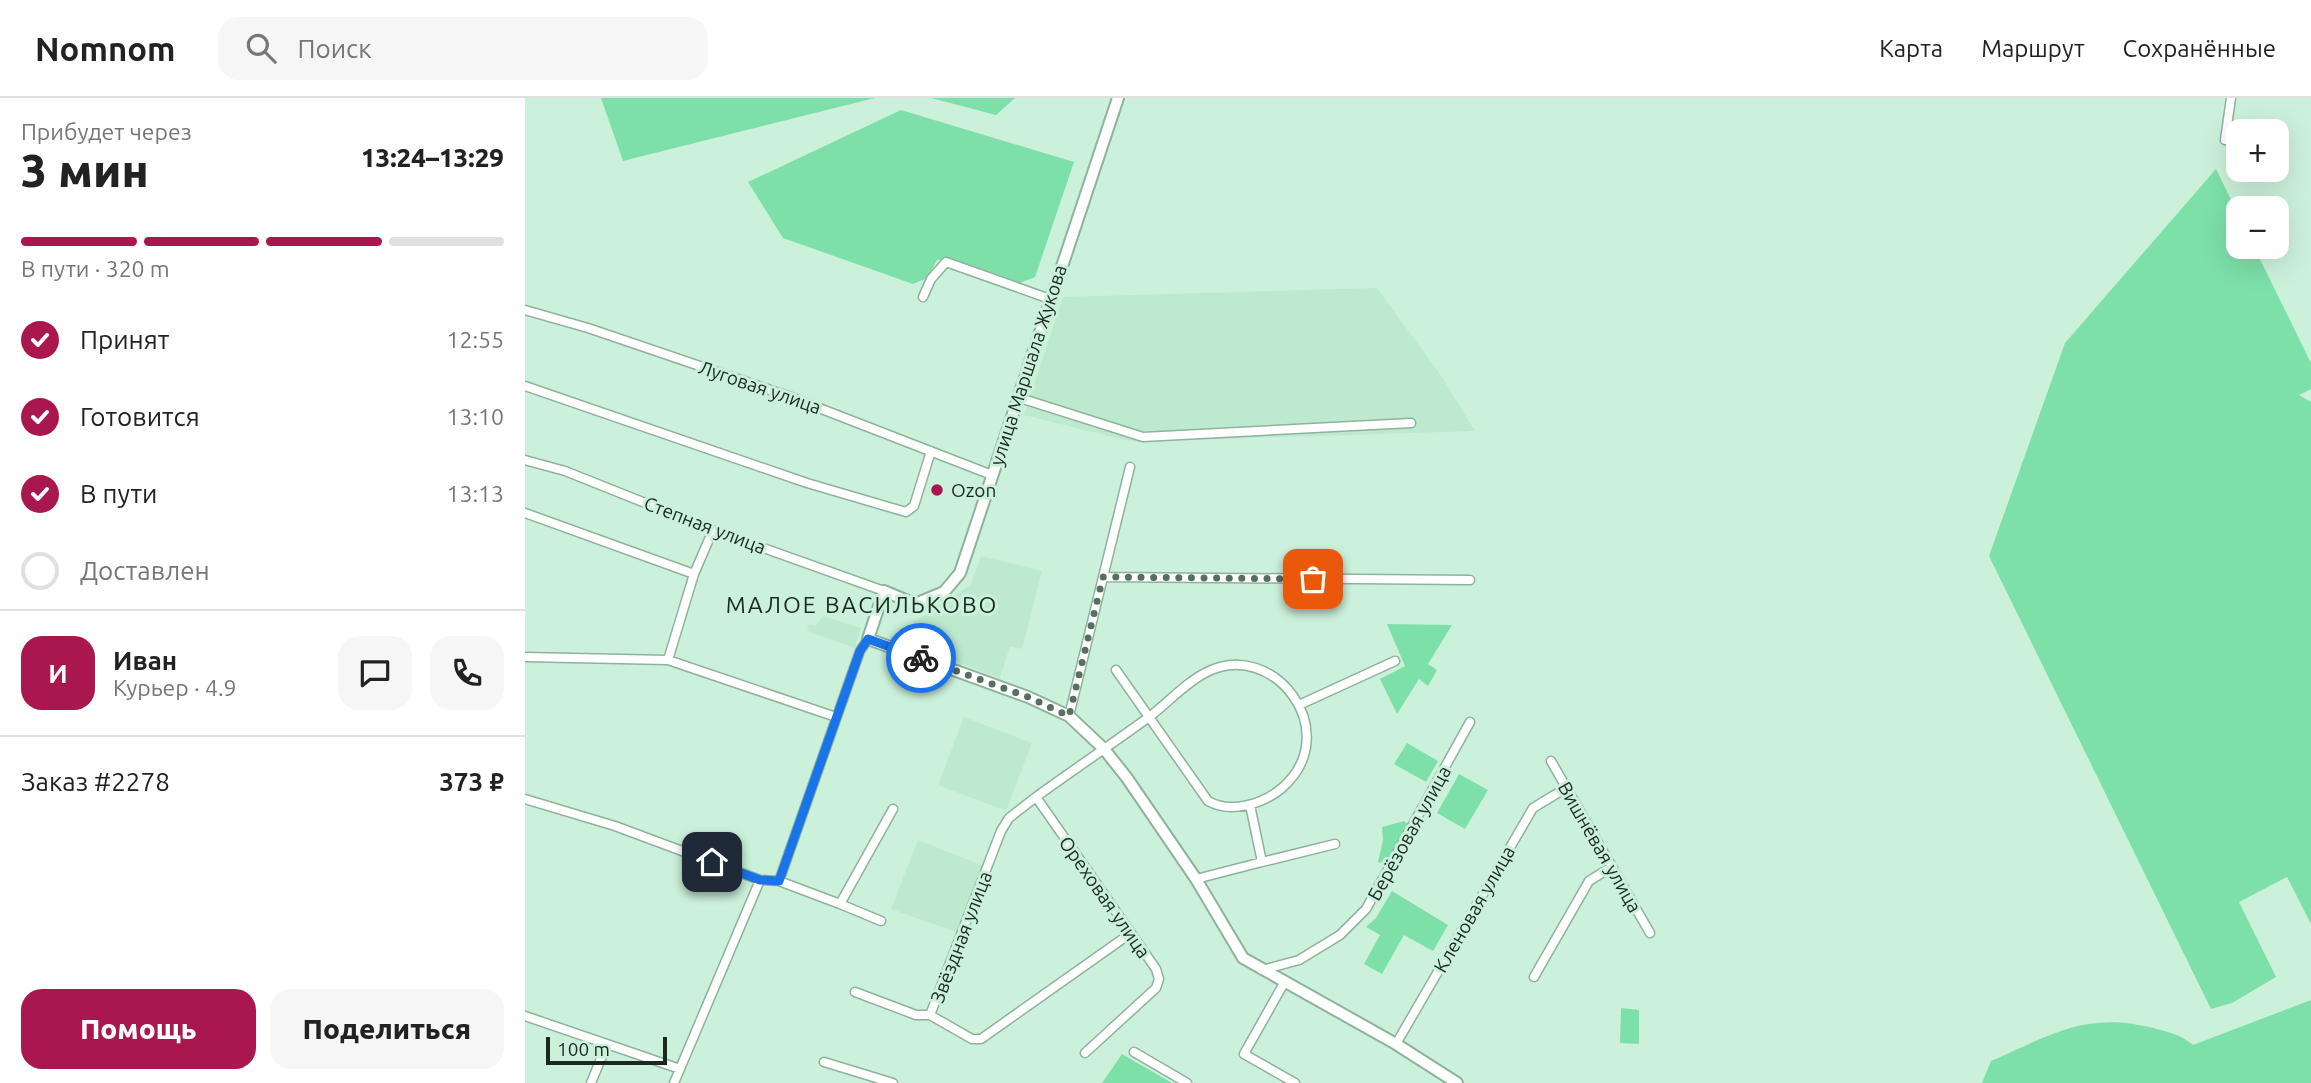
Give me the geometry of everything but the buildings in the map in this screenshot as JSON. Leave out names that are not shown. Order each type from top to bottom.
[{"type":"street","name":"улица Маршала Жукова","points":[[884,591],[915,604],[944,592],[960,573],[1118,98]]},
{"type":"street","points":[[2225,140],[2231,98]]},
{"type":"street","points":[[923,297],[931,279],[946,262],[1050,299]]},
{"type":"street","name":"Луговая улица","points":[[525,310],[588,328],[788,396],[992,475]]},
{"type":"street","points":[[525,386],[807,484],[906,512],[914,506],[931,451]]},
{"type":"street","points":[[1017,397],[1143,437],[1411,423]]},
{"type":"street","name":"Степная улица","points":[[525,460],[565,471],[713,530],[884,591]]},
{"type":"street","points":[[1069,716],[1130,467]]},
{"type":"street","points":[[525,513],[694,574]]},
{"type":"street","points":[[668,660],[694,574],[713,530]]},
{"type":"street","points":[[1103,577],[1470,580]]},
{"type":"street","points":[[779,881],[836,717],[860,651],[868,639],[884,591]]},
{"type":"street","points":[[868,639],[1028,697],[1069,716],[1104,749],[1196,879],[1243,958],[1395,1044],[1457,1083]]},
{"type":"street","points":[[525,657],[668,660],[836,717]]},
{"type":"street","points":[[1299,705],[1395,661]]},
{"type":"street","points":[[1036,797],[1150,717],[1207,671],[1237,663],[1265,670],[1299,705],[1309,734],[1305,759],[1294,777],[1274,794],[1250,805],[1216,806],[1208,801],[1150,717],[1116,670]]},
{"type":"street","name":"Берёзовая улица","points":[[1262,970],[1299,960],[1340,935],[1366,909],[1470,722]]},
{"type":"street","name":"Вишнёвая улица","points":[[1551,761],[1650,933]]},
{"type":"street","name":"Кленовая улица","points":[[1395,1044],[1533,808],[1566,788]]},
{"type":"street","name":"Ореховая улица","points":[[1036,797],[1156,969],[1159,979],[1156,988],[1084,1053]]},
{"type":"street","name":"Звёздная улица","points":[[855,992],[916,1015],[930,1015],[1002,831],[1009,818],[1036,797]]},
{"type":"street","points":[[525,799],[615,826],[760,880],[779,881],[881,921]]},
{"type":"street","points":[[1250,805],[1262,862]]},
{"type":"street","points":[[840,904],[893,809]]},
{"type":"street","points":[[1196,879],[1335,844]]},
{"type":"street","points":[[1534,977],[1588,881],[1611,867]]},
{"type":"street","points":[[674,1083],[760,880]]},
{"type":"street","points":[[930,1015],[972,1039],[981,1039],[1131,933]]},
{"type":"street","points":[[1284,983],[1244,1054],[1295,1083]]},
{"type":"street","points":[[525,1016],[680,1069]]},
{"type":"street","points":[[591,1083],[607,1044]]},
{"type":"street","points":[[1134,1052],[1187,1083]]},
{"type":"street","points":[[824,1062],[893,1083]]},
{"type":"shaded area","points":[[1377,288],[1440,374],[1475,431],[1133,442],[1024,415],[1063,297]]},
{"type":"shaded area","points":[[981,556],[1042,571],[1022,649],[1010,646],[1000,678],[890,638],[971,584]]},
{"type":"shaded area","points":[[823,616],[861,628],[855,648],[807,631],[809,624],[815,626]]},
{"type":"shaded area","points":[[964,717],[1032,743],[1006,811],[938,785]]},
{"type":"shaded area","points":[[918,840],[986,867],[959,933],[891,909]]},
{"type":"green space","points":[[601,98],[875,98],[623,161]]},
{"type":"green space","points":[[931,98],[1015,98],[996,115]]},
{"type":"green space","points":[[901,110],[1074,162],[1035,277],[1020,283],[950,258],[937,260],[927,278],[913,284],[783,238],[748,182]]},
{"type":"green space","points":[[2216,169],[2229,196],[2226,196],[2226,259],[2260,259],[2311,363],[2311,389],[2299,395],[2311,402],[2311,924],[2287,877],[2239,902],[2276,977],[2232,1003],[2211,1009],[1989,556],[2065,343]]},
{"type":"green space","points":[[1387,624],[1452,625],[1428,664],[1437,670],[1428,686],[1419,679],[1397,714],[1380,679],[1405,666]]},
{"type":"green space","points":[[1407,743],[1438,761],[1426,782],[1394,764]]},
{"type":"green space","points":[[1459,774],[1488,790],[1465,829],[1437,813]]},
{"type":"green space","points":[[1404,821],[1409,825],[1386,864],[1378,862],[1383,840],[1382,827]]},
{"type":"green space","points":[[1392,891],[1448,925],[1433,951],[1404,935],[1382,974],[1364,964],[1380,935],[1366,927],[1376,918]]},
{"type":"green space","points":[[2311,1000],[2311,1083],[1982,1083],[1991,1061],[2069,1028],[2108,1022],[2129,1023],[2174,1034],[2193,1045]]},
{"type":"green space","points":[[1621,1008],[1639,1010],[1639,1044],[1620,1043]]},
{"type":"green space","points":[[1122,1054],[1172,1083],[1102,1083]]},
{"type":"way so far","points":[[921,658],[1028,697],[1069,716],[1103,577],[1313,579]]},
{"type":"place","name":"Ozon","points":[[937,490]]},
{"type":"district","name":"МАЛОЕ ВАСИЛЬКОВО","points":[[862,605]]},
{"type":"route","points":[[712,862],[760,880],[779,881],[860,651],[868,639],[921,658]]}]
